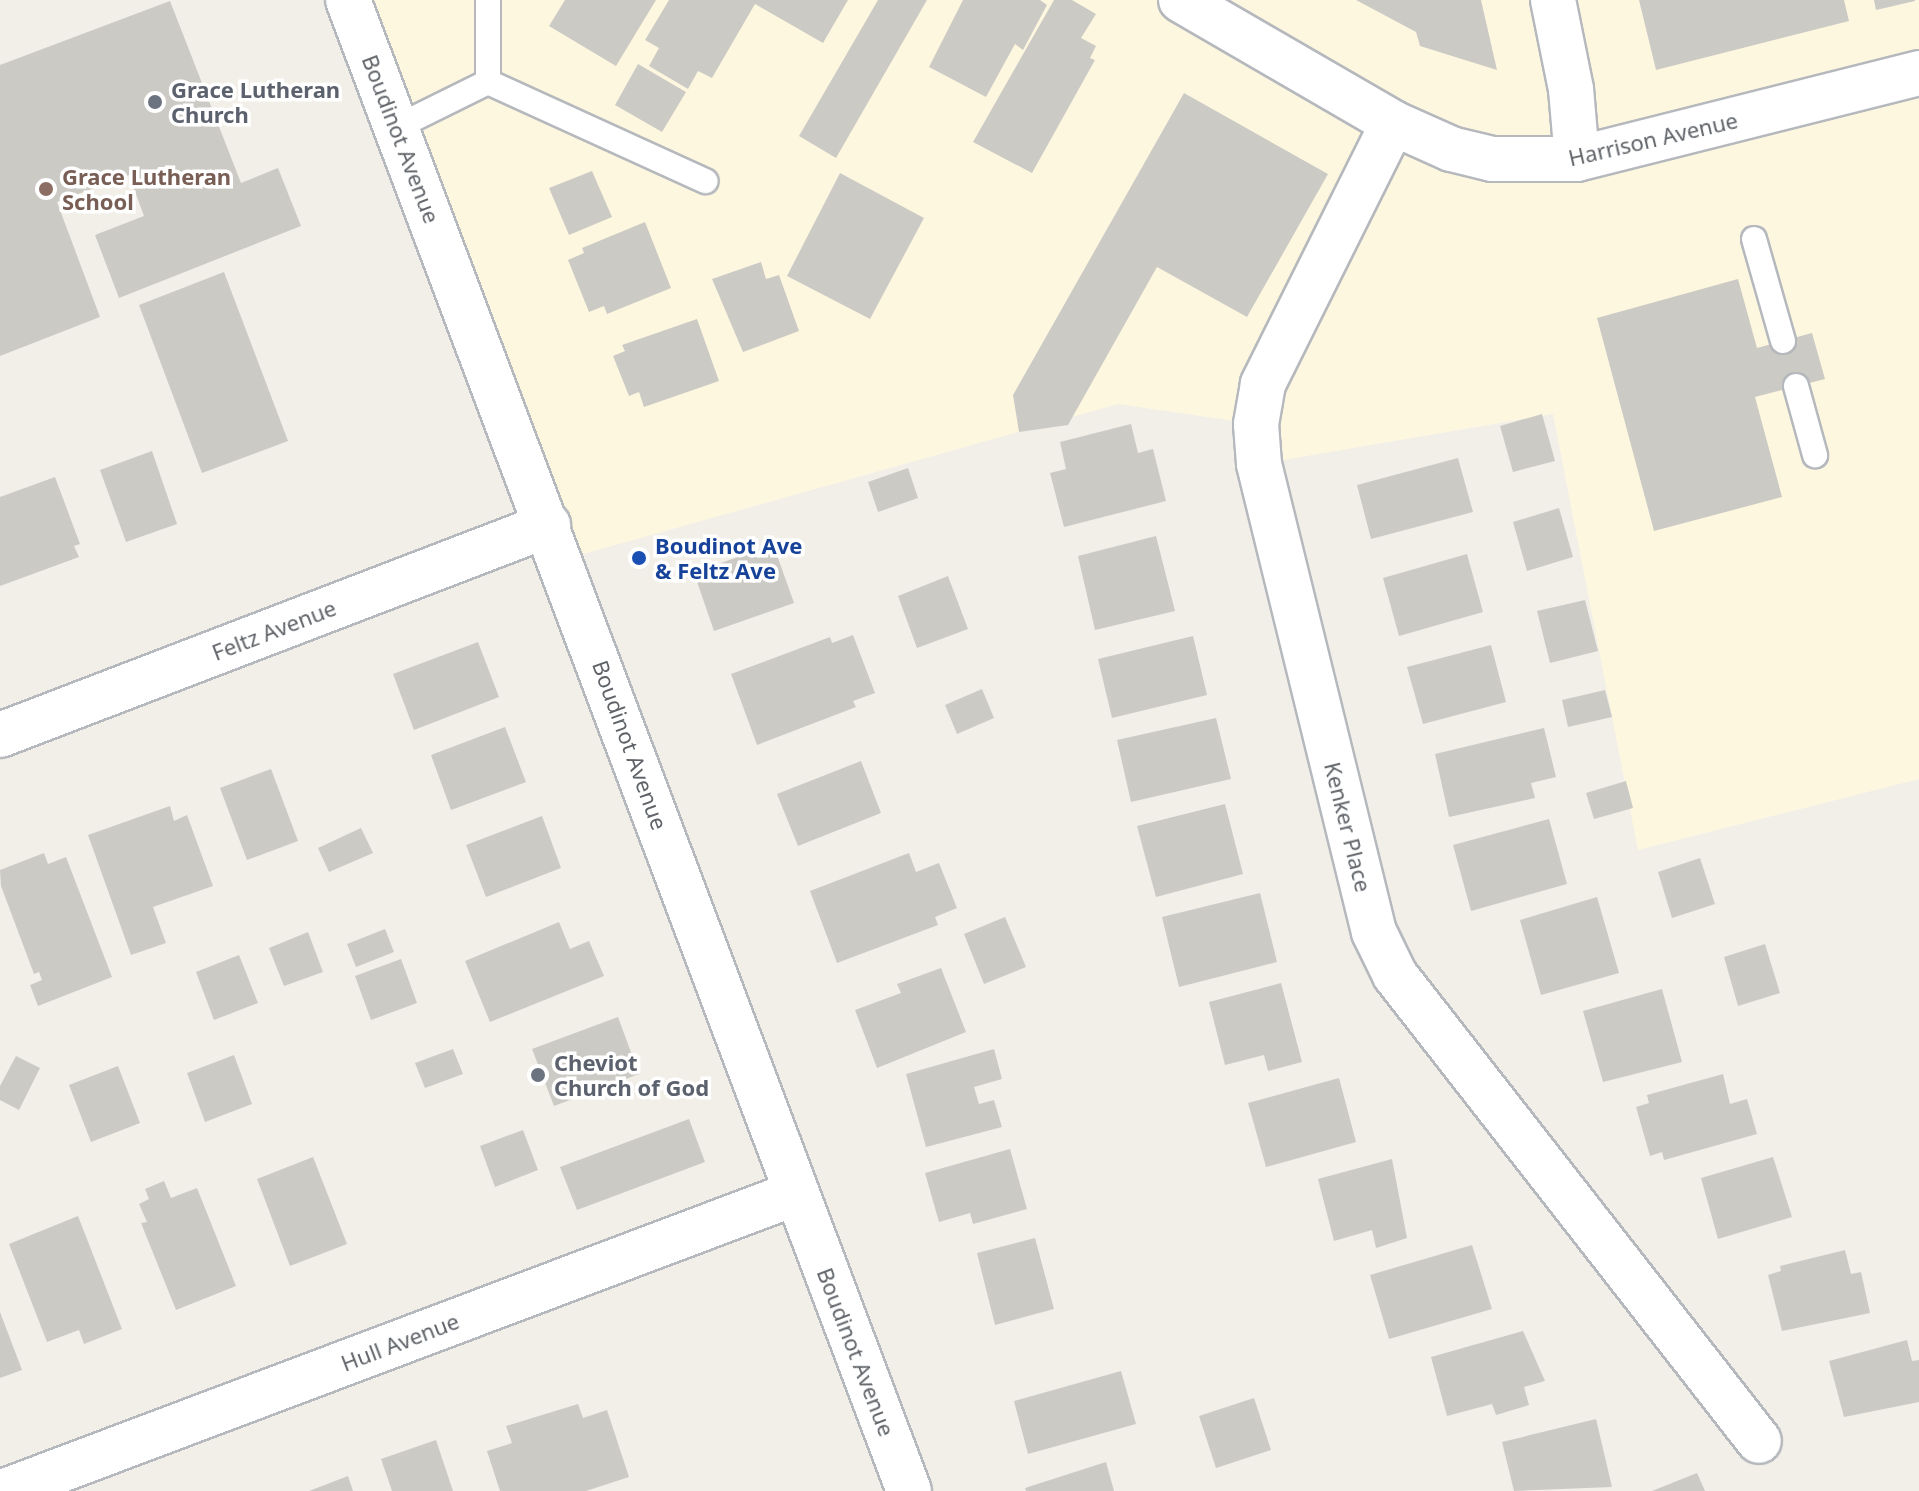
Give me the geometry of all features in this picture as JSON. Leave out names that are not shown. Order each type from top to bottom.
[{"type":"street","name":"Boudinot Avenue","points":[[348,0],[909,1491]]},
{"type":"street","name":"Harrison Avenue","points":[[1181,0],[1393,123],[1451,149],[1492,159],[1577,159],[1919,73]]},
{"type":"street","points":[[1553,0],[1571,89],[1577,159]]},
{"type":"street","name":"Kenker Place","points":[[1393,123],[1263,384],[1256,424],[1259,464],[1374,932],[1395,975],[1759,1441]]},
{"type":"street","name":"Feltz Avenue","points":[[0,735],[548,525]]},
{"type":"street","name":"Hull Avenue","points":[[5,1491],[796,1193]]},
{"type":"lane","points":[[488,0],[488,82]]},
{"type":"lane","points":[[397,127],[488,82]]},
{"type":"lane","points":[[488,82],[705,181]]},
{"type":"lane","points":[[1754,239],[1783,341]]},
{"type":"lane","points":[[1796,386],[1815,455]]},
{"type":"shaded area","points":[[348,0],[1919,0],[1919,779],[1638,850],[1553,414],[1259,464],[1256,424],[1118,404],[562,560]]},
{"type":"building","points":[[565,0],[656,0],[616,66],[549,26]]},
{"type":"building","points":[[669,0],[848,0],[823,43],[755,4],[712,78],[698,71],[688,89],[649,66],[659,48],[645,40]]},
{"type":"building","points":[[878,0],[927,0],[836,158],[799,136]]},
{"type":"building","points":[[963,0],[1040,0],[1047,5],[1023,50],[1015,44],[986,97],[929,67]]},
{"type":"building","points":[[1054,0],[1072,0],[1096,14],[1081,38],[1096,46],[1090,58],[1095,60],[1032,173],[973,142]]},
{"type":"building","points":[[1356,0],[1481,0],[1497,70],[1420,46],[1416,32]]},
{"type":"building","points":[[1639,0],[1844,0],[1849,21],[1656,70]]},
{"type":"building","points":[[1874,0],[1915,0],[1915,1],[1876,10]]},
{"type":"building","points":[[170,1],[241,183],[278,168],[301,226],[119,298],[95,235],[144,216],[129,175],[57,202],[100,317],[0,356],[0,65]]},
{"type":"building","points":[[638,64],[686,92],[662,132],[615,105]]},
{"type":"building","points":[[1184,93],[1328,174],[1247,317],[1157,267],[1068,425],[1019,432],[1013,395]]},
{"type":"building","points":[[592,171],[612,217],[569,235],[549,188]]},
{"type":"building","points":[[840,173],[924,218],[870,319],[787,276]]},
{"type":"building","points":[[645,222],[671,288],[607,314],[604,306],[589,312],[568,260],[584,253],[582,248]]},
{"type":"building","points":[[761,262],[766,279],[779,275],[799,331],[743,352],[712,279]]},
{"type":"building","points":[[224,272],[288,441],[202,473],[139,305]]},
{"type":"building","points":[[1738,279],[1757,348],[1812,333],[1825,379],[1755,397],[1782,497],[1654,531],[1597,318]]},
{"type":"building","points":[[697,319],[719,381],[644,407],[639,392],[629,396],[613,356],[625,351],[622,345]]},
{"type":"building","points":[[1542,414],[1555,461],[1513,472],[1500,426]]},
{"type":"building","points":[[1131,424],[1138,453],[1153,449],[1166,501],[1064,527],[1050,473],[1066,469],[1060,442]]},
{"type":"building","points":[[152,451],[177,524],[126,542],[100,470]]},
{"type":"building","points":[[1458,458],[1473,512],[1371,539],[1357,485]]},
{"type":"building","points":[[908,468],[918,498],[878,512],[868,482]]},
{"type":"building","points":[[55,477],[80,544],[74,546],[79,557],[0,586],[0,497]]},
{"type":"building","points":[[1559,508],[1573,557],[1527,571],[1513,522]]},
{"type":"building","points":[[1156,536],[1175,611],[1095,630],[1078,556]]},
{"type":"building","points":[[773,544],[794,603],[714,631],[694,573]]},
{"type":"building","points":[[1467,554],[1483,612],[1399,636],[1383,578]]},
{"type":"building","points":[[948,576],[968,629],[917,648],[898,596]]},
{"type":"building","points":[[1585,600],[1598,651],[1550,663],[1537,611]]},
{"type":"building","points":[[853,635],[875,693],[853,701],[856,707],[757,745],[731,674],[830,637],[832,643]]},
{"type":"building","points":[[1193,636],[1207,695],[1112,718],[1098,659]]},
{"type":"building","points":[[478,642],[499,697],[414,730],[393,674]]},
{"type":"building","points":[[1491,645],[1506,702],[1423,724],[1407,667]]},
{"type":"building","points":[[982,689],[994,718],[957,734],[945,705]]},
{"type":"building","points":[[1605,690],[1612,717],[1568,727],[1562,700]]},
{"type":"building","points":[[1216,718],[1231,779],[1131,802],[1117,740]]},
{"type":"building","points":[[505,727],[526,782],[451,810],[431,755]]},
{"type":"building","points":[[1544,728],[1556,777],[1531,783],[1535,798],[1449,817],[1435,754]]},
{"type":"building","points":[[861,761],[881,813],[798,846],[777,794]]},
{"type":"building","points":[[271,769],[298,841],[247,860],[220,788]]},
{"type":"building","points":[[1626,781],[1633,808],[1594,819],[1586,793]]},
{"type":"building","points":[[1225,804],[1243,874],[1156,897],[1137,826]]},
{"type":"building","points":[[170,806],[174,821],[187,815],[213,886],[153,907],[166,943],[131,955],[88,835]]},
{"type":"building","points":[[542,816],[561,868],[486,897],[466,845]]},
{"type":"building","points":[[1549,819],[1567,884],[1471,911],[1453,845]]},
{"type":"building","points":[[361,828],[373,853],[329,872],[318,848]]},
{"type":"building","points":[[44,853],[48,864],[66,857],[112,977],[38,1006],[30,985],[42,980],[39,972],[34,974],[1,886],[0,870]]},
{"type":"building","points":[[909,853],[916,872],[939,863],[957,908],[935,917],[938,925],[837,963],[810,891]]},
{"type":"building","points":[[1700,858],[1715,904],[1672,918],[1658,872]]},
{"type":"building","points":[[1260,893],[1277,962],[1179,987],[1162,917]]},
{"type":"building","points":[[1597,897],[1619,973],[1541,995],[1520,920]]},
{"type":"building","points":[[1005,917],[1026,967],[984,984],[964,934]]},
{"type":"building","points":[[559,922],[570,949],[589,941],[604,976],[490,1022],[465,961]]},
{"type":"building","points":[[385,929],[394,952],[356,967],[347,944]]},
{"type":"building","points":[[308,932],[323,972],[284,986],[269,948]]},
{"type":"building","points":[[1765,944],[1780,993],[1738,1006],[1724,957]]},
{"type":"building","points":[[239,955],[258,1003],[214,1020],[196,972]]},
{"type":"building","points":[[401,959],[417,1003],[371,1020],[355,976]]},
{"type":"building","points":[[941,968],[966,1032],[877,1068],[855,1010],[901,993],[897,984]]},
{"type":"building","points":[[1281,983],[1302,1062],[1268,1071],[1264,1055],[1225,1065],[1209,1002]]},
{"type":"building","points":[[1662,989],[1682,1062],[1603,1082],[1583,1011]]},
{"type":"building","points":[[618,1017],[639,1074],[554,1106],[532,1049]]},
{"type":"building","points":[[453,1049],[463,1074],[425,1088],[415,1063]]},
{"type":"building","points":[[994,1049],[1002,1079],[974,1087],[979,1104],[994,1100],[1002,1127],[926,1147],[906,1074]]},
{"type":"building","points":[[234,1055],[252,1104],[205,1122],[187,1073]]},
{"type":"building","points":[[16,1056],[40,1068],[19,1110],[0,1100],[0,1086]]},
{"type":"building","points":[[118,1066],[140,1123],[91,1142],[69,1085]]},
{"type":"building","points":[[1723,1074],[1730,1104],[1747,1099],[1757,1134],[1664,1160],[1662,1152],[1650,1156],[1636,1107],[1649,1103],[1647,1095]]},
{"type":"building","points":[[1339,1078],[1356,1142],[1266,1167],[1248,1103]]},
{"type":"building","points":[[689,1119],[705,1162],[577,1210],[560,1167]]},
{"type":"building","points":[[523,1130],[538,1170],[495,1187],[480,1146]]},
{"type":"building","points":[[1010,1149],[1027,1209],[973,1224],[970,1213],[939,1222],[925,1173]]},
{"type":"building","points":[[313,1157],[347,1244],[290,1266],[257,1179]]},
{"type":"building","points":[[1773,1157],[1792,1217],[1718,1239],[1701,1178]]},
{"type":"building","points":[[1392,1159],[1407,1238],[1376,1248],[1372,1230],[1334,1241],[1318,1179]]},
{"type":"building","points":[[164,1181],[171,1198],[197,1188],[236,1286],[176,1310],[141,1223],[147,1222],[139,1204],[149,1199],[145,1189]]},
{"type":"building","points":[[78,1216],[122,1329],[84,1344],[79,1330],[47,1342],[9,1244]]},
{"type":"building","points":[[1035,1238],[1054,1309],[995,1325],[977,1253]]},
{"type":"building","points":[[1472,1245],[1492,1309],[1389,1339],[1370,1275]]},
{"type":"building","points":[[1845,1250],[1851,1274],[1861,1272],[1870,1313],[1782,1331],[1768,1275],[1781,1271],[1780,1266]]},
{"type":"building","points":[[0,1312],[22,1370],[0,1378]]},
{"type":"building","points":[[1523,1331],[1545,1381],[1524,1387],[1529,1405],[1496,1415],[1492,1404],[1447,1416],[1431,1357]]},
{"type":"building","points":[[1907,1340],[1912,1361],[1919,1360],[1919,1402],[1844,1417],[1829,1361]]},
{"type":"building","points":[[1121,1371],[1136,1424],[1028,1454],[1014,1401]]},
{"type":"building","points":[[1254,1398],[1271,1450],[1216,1468],[1199,1416]]},
{"type":"building","points":[[578,1404],[583,1418],[607,1410],[629,1477],[586,1491],[500,1491],[487,1451],[512,1443],[506,1426]]},
{"type":"building","points":[[1596,1419],[1612,1487],[1514,1491],[1502,1442]]},
{"type":"building","points":[[436,1440],[453,1491],[392,1491],[381,1459]]},
{"type":"building","points":[[1106,1462],[1114,1491],[1026,1491],[1025,1488]]},
{"type":"building","points":[[1697,1473],[1705,1491],[1652,1491]]},
{"type":"building","points":[[348,1476],[353,1491],[309,1491]]},
{"type":"place","name":"Grace Lutheran Church","points":[[155,102]]},
{"type":"place","name":"Grace Lutheran School","points":[[46,189]]},
{"type":"place","name":"Boudinot Ave & Feltz Ave","points":[[639,558]]},
{"type":"place","name":"Cheviot Church of God","points":[[538,1075]]}]
